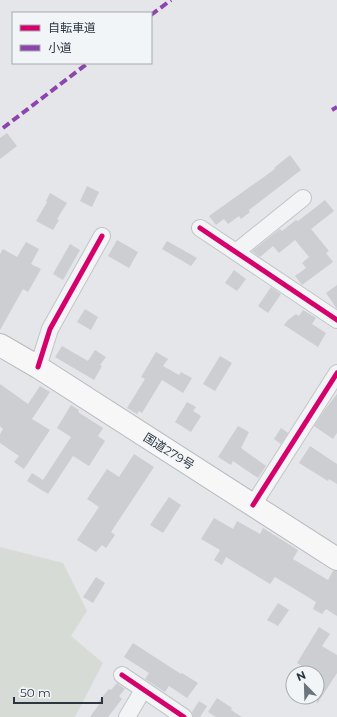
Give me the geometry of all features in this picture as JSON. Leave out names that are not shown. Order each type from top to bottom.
[{"type":"highway","name":"国道279号","points":[[0,345],[38,367],[337,559]]},
{"type":"street","points":[[236,252],[304,198]]},
{"type":"street","points":[[200,228],[337,320]]},
{"type":"street","points":[[38,367],[50,329],[102,236]]},
{"type":"street","points":[[253,505],[337,373]]},
{"type":"street","points":[[122,675],[184,717]]},
{"type":"street","points":[[127,717],[143,690]]},
{"type":"shaded area","points":[[0,547],[63,563],[87,611],[71,636],[103,663],[75,717],[0,717]]},
{"type":"building","points":[[7,133],[17,146],[0,159],[0,138]]},
{"type":"building","points":[[290,155],[301,170],[249,210],[250,212],[241,219],[239,216],[228,224],[224,219],[216,225],[209,216],[275,169],[274,168]]},
{"type":"building","points":[[87,186],[99,192],[92,207],[80,201]]},
{"type":"building","points":[[50,193],[67,203],[57,219],[59,220],[53,230],[36,221],[47,202],[46,201]]},
{"type":"building","points":[[325,200],[334,211],[311,229],[329,251],[326,253],[333,262],[302,285],[295,276],[306,268],[302,263],[309,257],[295,240],[279,253],[273,246],[260,257],[252,251],[280,229],[282,231],[296,220],[298,221]]},
{"type":"building","points":[[117,240],[138,252],[129,268],[108,256]]},
{"type":"building","points":[[167,241],[197,258],[191,266],[162,249]]},
{"type":"building","points":[[26,242],[39,249],[31,264],[41,269],[28,292],[23,289],[0,330],[0,254],[3,249],[17,257]]},
{"type":"building","points":[[70,244],[80,250],[63,280],[53,274]]},
{"type":"building","points":[[234,270],[246,279],[237,291],[225,283]]},
{"type":"building","points":[[337,285],[337,309],[326,293]]},
{"type":"building","points":[[271,287],[281,294],[268,313],[258,306]]},
{"type":"building","points":[[85,309],[98,317],[91,330],[77,322]]},
{"type":"building","points":[[303,310],[316,318],[312,324],[326,333],[318,347],[284,325],[296,314],[299,316]]},
{"type":"building","points":[[62,346],[88,361],[95,350],[106,357],[100,365],[102,366],[94,380],[55,357]]},
{"type":"building","points":[[156,352],[168,359],[163,366],[179,375],[181,372],[192,378],[183,393],[162,380],[142,413],[139,411],[137,414],[127,408],[145,379],[141,377]]},
{"type":"building","points":[[220,356],[232,363],[215,391],[203,384]]},
{"type":"building","points":[[0,384],[28,404],[40,386],[50,392],[32,419],[50,430],[24,469],[14,462],[19,456],[0,443],[0,434],[3,429],[0,426]]},
{"type":"building","points":[[337,394],[337,433],[333,439],[314,426]]},
{"type":"building","points":[[187,402],[196,407],[193,411],[201,416],[191,432],[175,422]]},
{"type":"building","points":[[71,405],[79,410],[78,412],[103,428],[98,436],[105,441],[89,466],[73,456],[48,494],[27,481],[32,473],[43,480],[71,437],[57,428]]},
{"type":"building","points":[[238,426],[249,432],[241,448],[266,466],[258,478],[233,461],[231,465],[218,457]]},
{"type":"building","points":[[281,428],[288,433],[281,444],[274,439]]},
{"type":"building","points":[[310,446],[337,464],[337,484],[329,479],[328,481],[299,463]]},
{"type":"building","points":[[134,454],[154,467],[111,532],[115,535],[106,548],[102,545],[96,552],[77,540],[99,507],[87,499],[107,469],[119,477]]},
{"type":"building","points":[[169,497],[181,505],[163,533],[150,525]]},
{"type":"building","points":[[214,518],[233,529],[237,521],[260,534],[263,528],[298,550],[293,559],[328,580],[333,571],[337,571],[337,616],[326,609],[322,614],[313,609],[316,602],[275,577],[270,584],[226,557],[222,565],[214,560],[220,550],[201,539]]},
{"type":"building","points":[[96,577],[105,583],[93,603],[83,597]]},
{"type":"building","points":[[278,603],[289,610],[278,626],[267,620]]},
{"type":"building","points":[[319,627],[330,634],[322,646],[337,655],[337,673],[325,692],[325,665],[300,665],[297,663]]},
{"type":"building","points":[[133,643],[181,674],[182,673],[198,683],[187,698],[169,686],[165,692],[145,679],[149,673],[124,657]]},
{"type":"building","points":[[117,683],[125,689],[119,696],[122,699],[108,717],[90,717],[100,703],[98,702],[109,689],[111,690]]},
{"type":"building","points":[[217,698],[242,717],[216,717],[208,712]]},
{"type":"building","points":[[199,701],[207,706],[200,717],[193,717],[192,712]]},
{"type":"marked path","points":[[152,14],[171,0]]},
{"type":"marked path","points":[[3,128],[87,64]]},
{"type":"marked path","points":[[332,110],[337,107]]},
{"type":"cycle path","points":[[200,228],[337,320]]},
{"type":"cycle path","points":[[38,367],[50,329],[102,236]]},
{"type":"cycle path","points":[[253,505],[337,373]]},
{"type":"cycle path","points":[[122,675],[184,717]]}]
